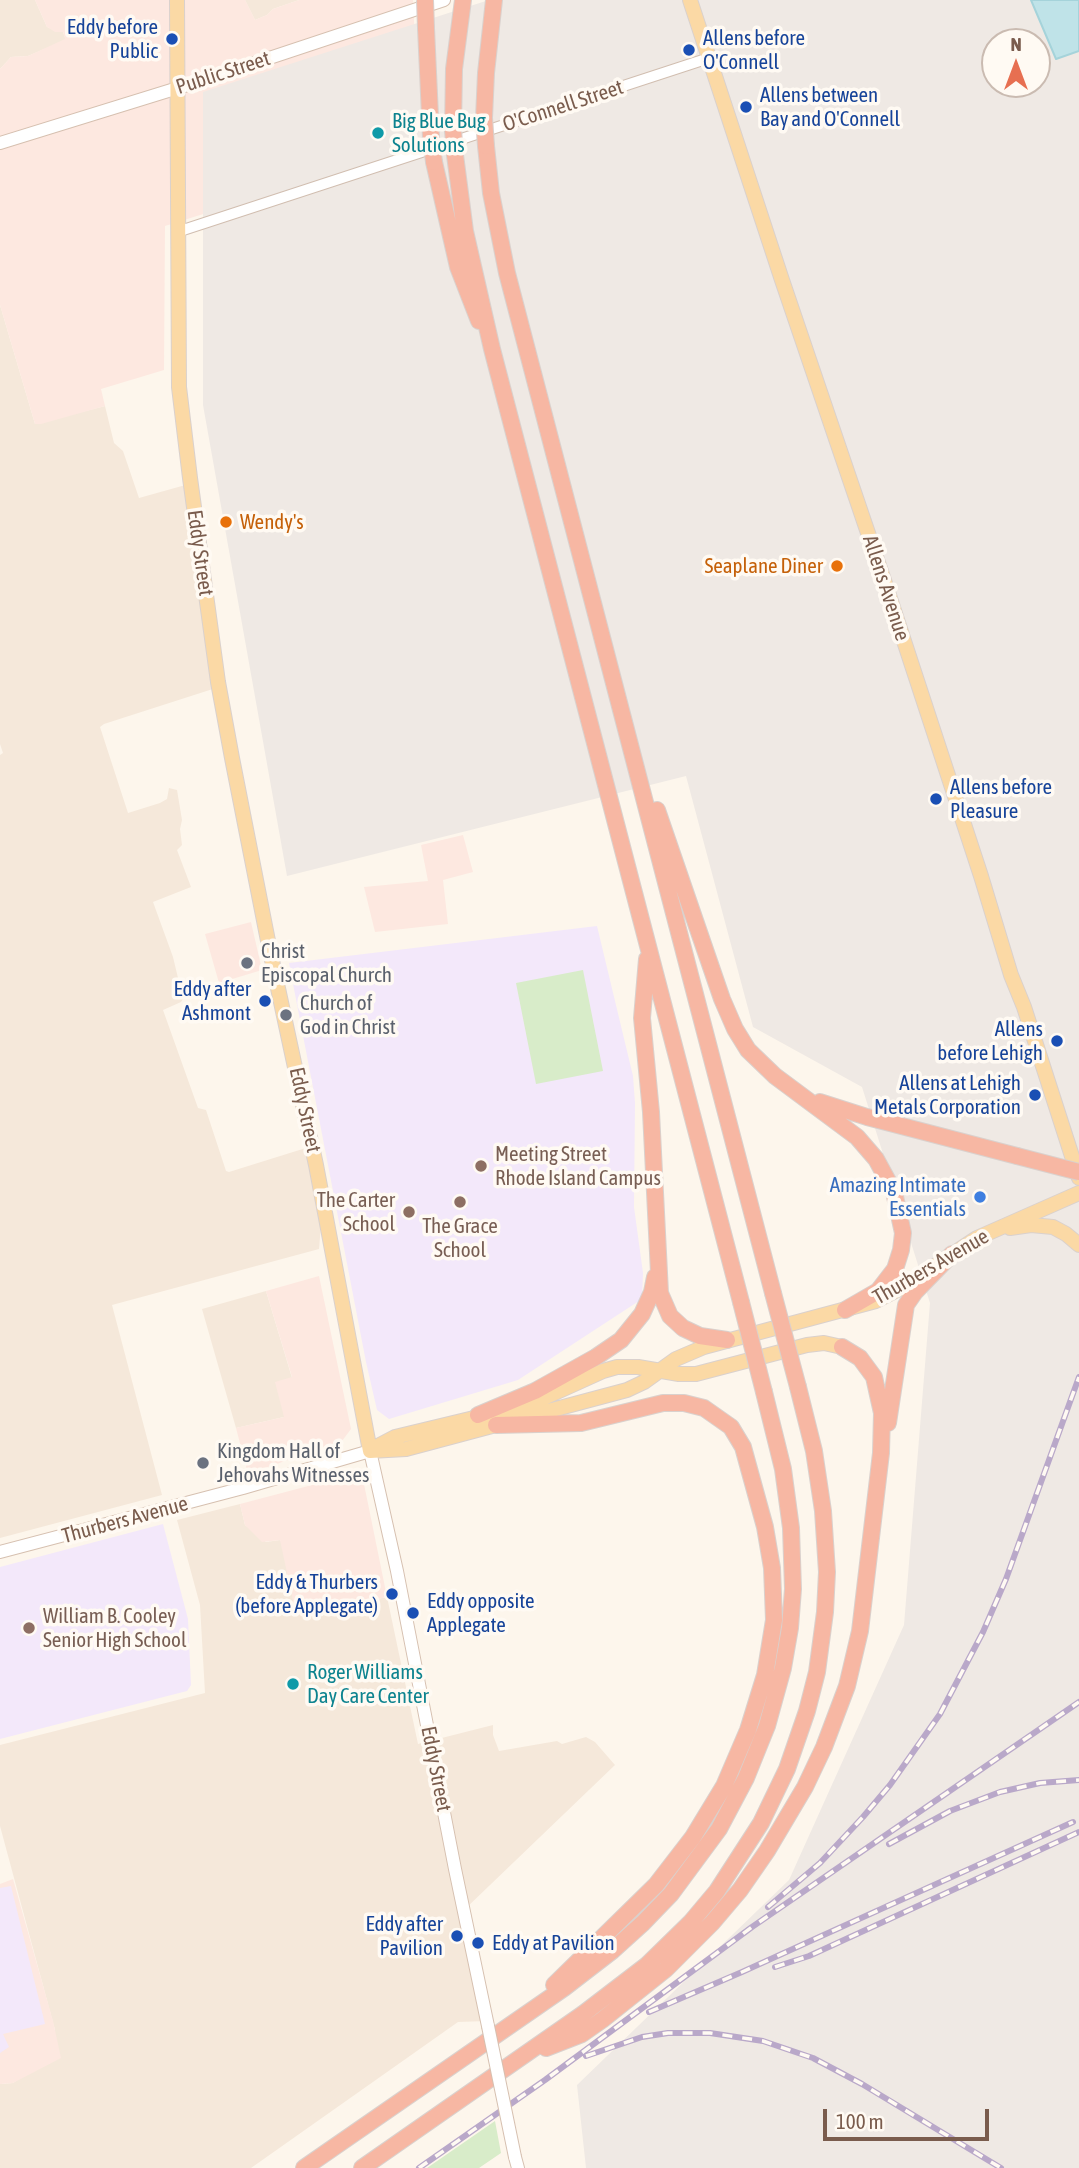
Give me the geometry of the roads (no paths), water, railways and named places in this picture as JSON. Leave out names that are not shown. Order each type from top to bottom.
[{"type":"highway","points":[[425,0],[430,138],[434,162],[458,267],[466,292],[492,349]]},
{"type":"highway","points":[[494,0],[485,73],[484,118],[491,193],[508,273],[625,723],[644,782],[730,1019],[756,1058],[786,1085],[848,1128],[867,1147],[889,1180],[898,1202],[903,1233],[895,1269],[878,1291],[845,1310]]},
{"type":"highway","points":[[304,2168],[596,1964],[664,1901],[696,1863],[719,1829],[747,1778],[773,1707],[790,1628],[793,1568],[791,1528],[784,1479],[764,1392],[492,349],[466,231],[453,130],[454,69],[462,5]]},
{"type":"highway","points":[[362,2168],[632,1978],[691,1922],[717,1891],[746,1849],[770,1806],[787,1769],[807,1712],[817,1672],[826,1592],[821,1491],[798,1387],[644,782]]},
{"type":"highway","points":[[648,948],[642,1018],[651,1112],[660,1293],[670,1316],[683,1328],[694,1334],[727,1340]]},
{"type":"highway","points":[[786,1085],[819,1102],[843,1110],[1079,1175]]},
{"type":"highway","points":[[478,1415],[542,1387],[621,1340],[636,1325],[648,1303],[654,1281],[657,1250]]},
{"type":"highway","points":[[881,1453],[892,1404],[904,1311],[915,1292],[952,1254]]},
{"type":"highway","points":[[518,2059],[582,2034],[666,1969],[712,1923],[740,1890],[779,1832],[824,1747],[852,1668],[866,1592],[881,1453],[882,1413],[874,1377],[860,1358],[842,1347]]},
{"type":"highway","points":[[496,1425],[581,1423],[651,1405],[674,1402],[695,1405],[714,1413],[731,1427],[743,1447],[768,1542],[775,1595],[770,1648],[758,1702],[733,1767],[704,1820],[681,1854],[642,1900],[514,2023]]},
{"type":"main road","name":"Eddy Street","points":[[177,0],[179,396],[218,682],[270,951],[316,1165],[370,1451],[516,2162]]},
{"type":"main road","name":"Public Street","points":[[0,143],[176,89],[444,0]]},
{"type":"main road","name":"Allens Avenue","points":[[690,0],[1079,1175]]},
{"type":"main road","name":"Thurbers Avenue","points":[[370,1451],[407,1449],[627,1390],[693,1351],[886,1297],[992,1231],[1079,1193]]},
{"type":"main road","points":[[992,1231],[1024,1225],[1046,1226],[1060,1230],[1079,1245]]},
{"type":"main road","name":"Thurbers Avenue","points":[[0,1552],[243,1488],[370,1451],[395,1437],[541,1400],[610,1369],[631,1366],[696,1374],[807,1345],[824,1343],[842,1347]]},
{"type":"street","name":"O'Connell Street","points":[[177,232],[709,58]]},
{"type":"water","points":[[1031,0],[1079,0],[1079,51],[1056,59],[1051,47],[1051,28],[1043,28]]},
{"type":"railway","points":[[768,1907],[820,1863],[863,1817],[890,1785],[940,1714],[983,1632],[1006,1579],[1079,1377]]},
{"type":"railway","points":[[419,2168],[545,2080],[752,1927],[1079,1702]]},
{"type":"railway","points":[[889,1844],[950,1811],[1000,1792],[1040,1783],[1079,1780]]},
{"type":"railway","points":[[649,2012],[1073,1822]]},
{"type":"railway","points":[[775,1967],[809,1956],[1079,1832]]},
{"type":"railway","points":[[586,2056],[642,2037],[668,2033],[710,2033],[763,2041],[813,2058],[862,2084],[1001,2168]]},
{"type":"place","name":"Eddy before Public","points":[[172,39]]},
{"type":"place","name":"Allens before O'Connell","points":[[689,50]]},
{"type":"place","name":"Allens between Bay and O'Connell","points":[[746,107]]},
{"type":"place","name":"Big Blue Bug Solutions","points":[[378,133]]},
{"type":"place","name":"Wendy's","points":[[226,522]]},
{"type":"place","name":"Seaplane Diner","points":[[837,566]]},
{"type":"place","name":"Allens before Pleasure","points":[[936,799]]},
{"type":"place","name":"Christ Episcopal Church","points":[[247,963]]},
{"type":"place","name":"Eddy after Ashmont","points":[[265,1001]]},
{"type":"place","name":"Church of God in Christ","points":[[286,1015]]},
{"type":"place","name":"Allens before Lehigh","points":[[1057,1041]]},
{"type":"place","name":"Allens at Lehigh Metals Corporation","points":[[1035,1095]]},
{"type":"place","name":"Meeting Street Rhode Island Campus","points":[[481,1166]]},
{"type":"place","name":"Amazing Intimate Essentials","points":[[980,1197]]},
{"type":"place","name":"The Grace School","points":[[460,1202]]},
{"type":"place","name":"The Carter School","points":[[409,1212]]},
{"type":"place","name":"Kingdom Hall of Jehovahs Witnesses","points":[[203,1463]]},
{"type":"place","name":"Eddy & Thurbers (before Applegate)","points":[[392,1594]]},
{"type":"place","name":"Eddy opposite Applegate","points":[[413,1613]]},
{"type":"place","name":"William B. Cooley Senior High School","points":[[29,1628]]},
{"type":"place","name":"Roger Williams Day Care Center","points":[[293,1684]]},
{"type":"place","name":"Eddy after Pavilion","points":[[457,1936]]},
{"type":"place","name":"Eddy at Pavilion","points":[[478,1943]]}]
